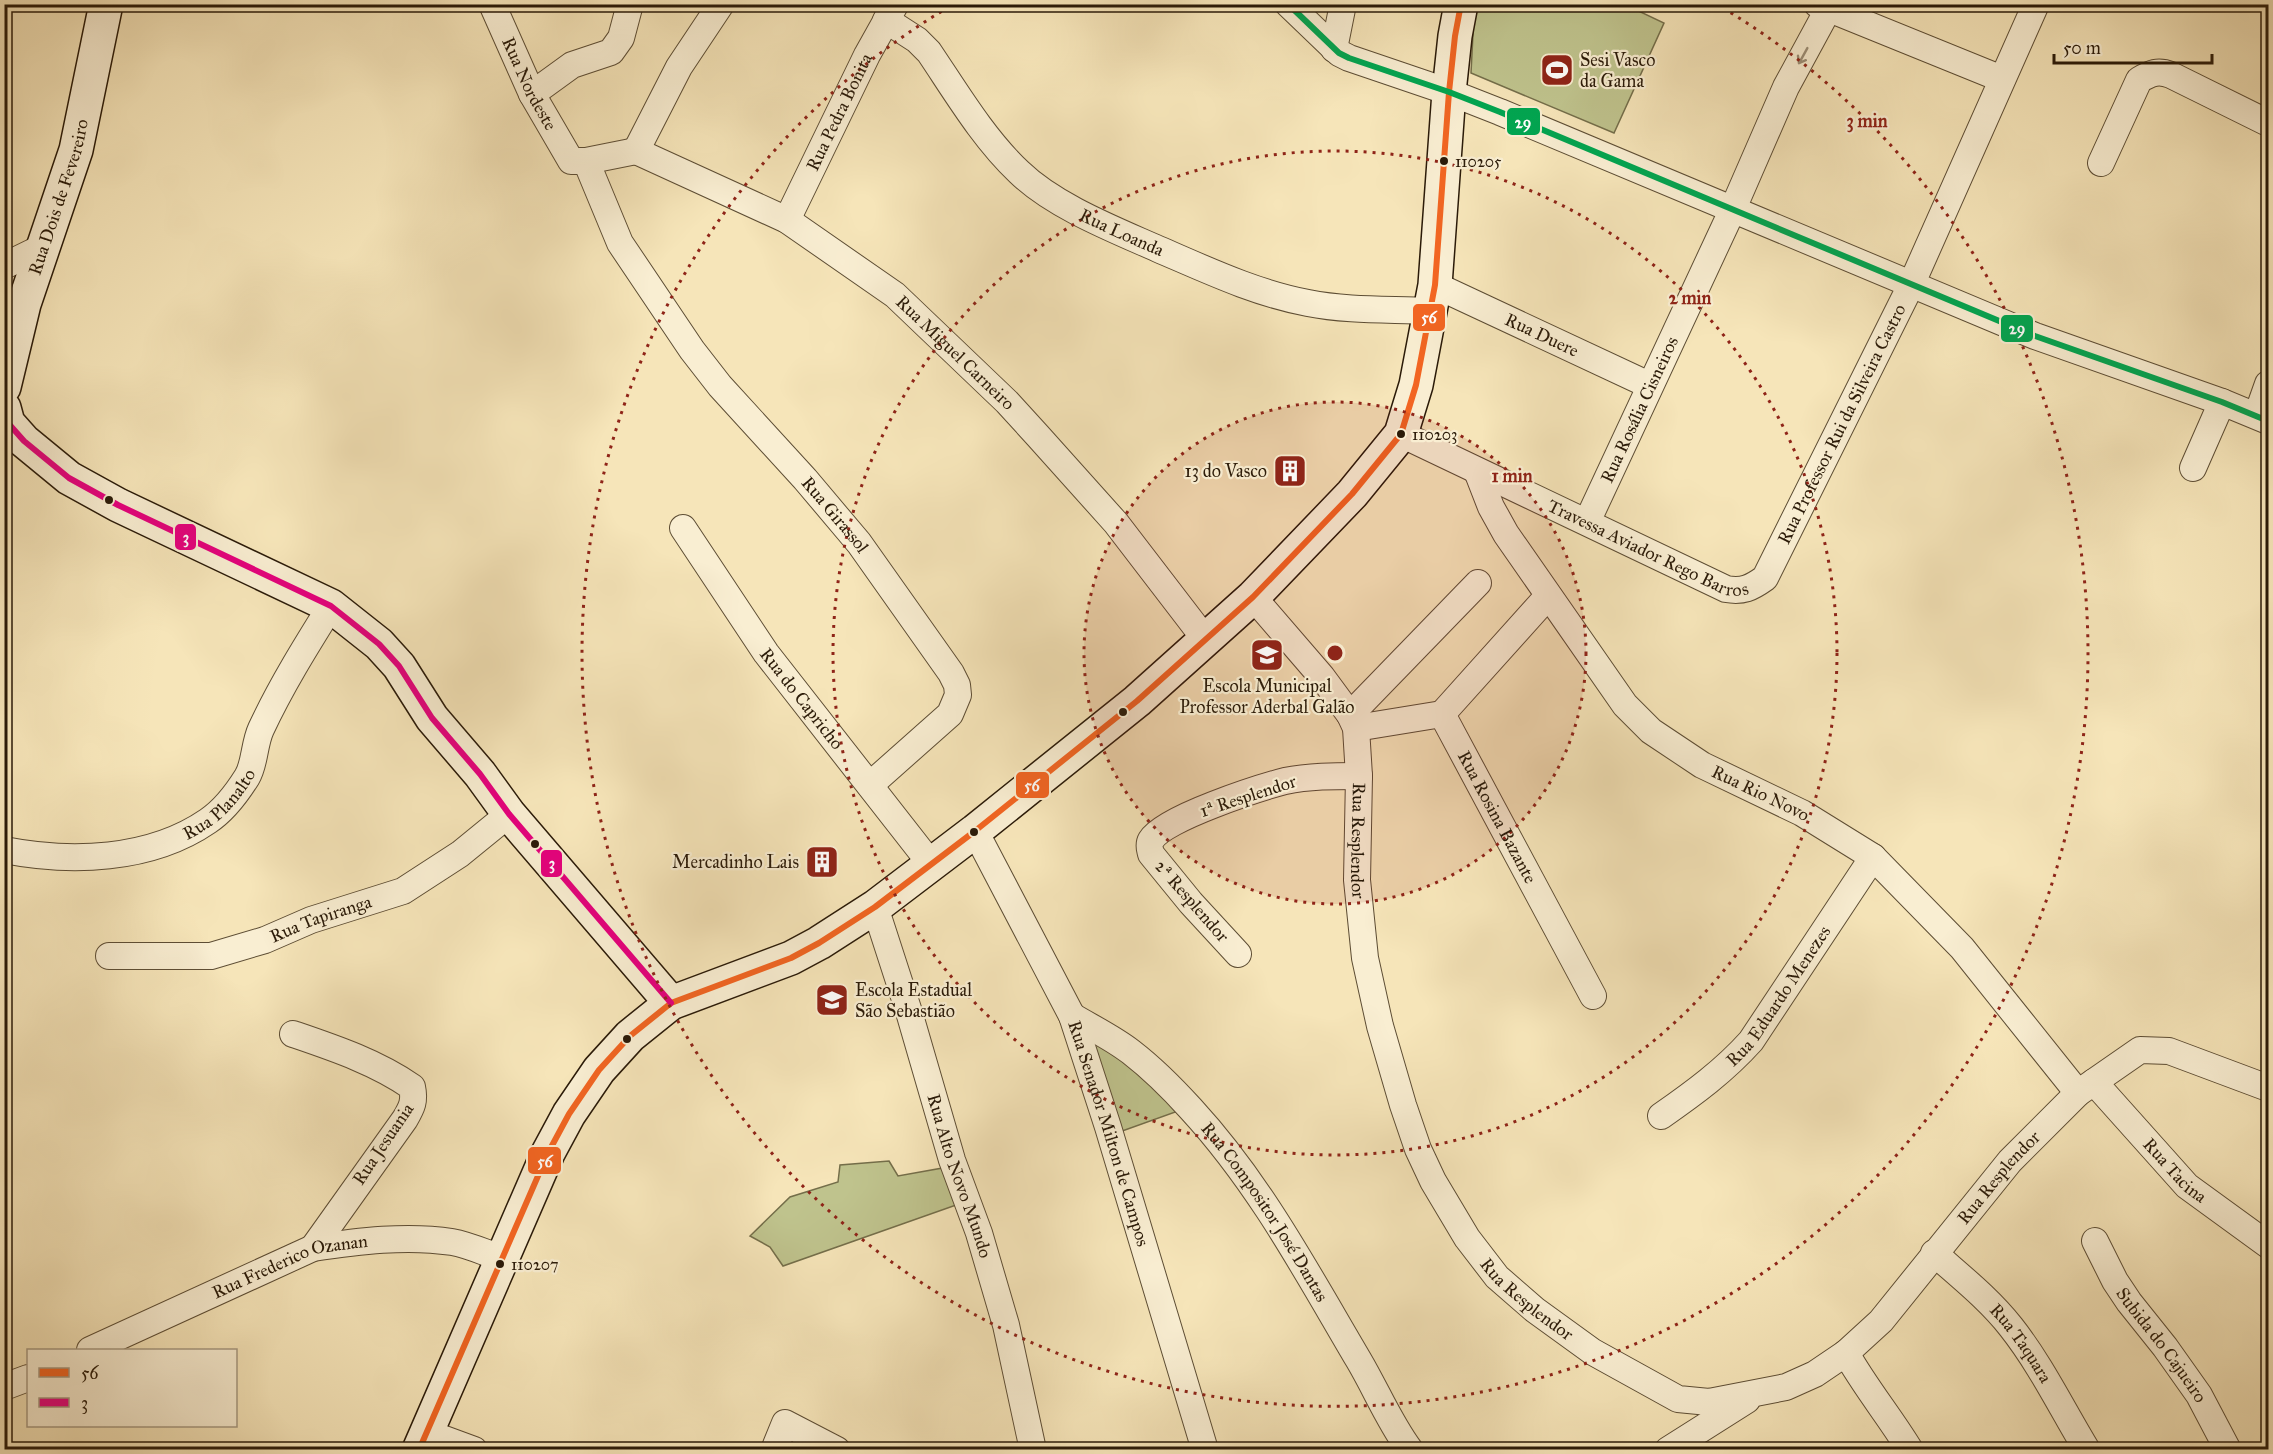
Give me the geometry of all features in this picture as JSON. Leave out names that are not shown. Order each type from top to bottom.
[{"type":"main road","name":"Rua Dois de Fevereiro","points":[[4,387],[24,304],[76,150],[106,4]]},
{"type":"main road","points":[[422,1441],[548,1153],[569,1114],[599,1070],[630,1036],[670,1004],[791,958],[819,943],[875,907],[975,831],[1137,701],[1253,597],[1352,494],[1401,434],[1416,385],[1432,298],[1449,92],[1461,4]]},
{"type":"main road","points":[[4,408],[8,423],[24,441],[69,478],[110,501],[331,606],[379,644],[399,666],[432,718],[480,774],[509,814],[670,1004]]},
{"type":"street","name":"Rua Nordeste","points":[[492,4],[532,94],[578,161]]},
{"type":"street","points":[[532,94],[572,65],[611,52],[621,38],[630,4]]},
{"type":"street","points":[[578,161],[636,151],[679,67],[721,4]]},
{"type":"street","points":[[1288,4],[1334,49],[1349,58],[1449,92],[2035,336],[2263,418],[2268,384]]},
{"type":"street","points":[[1334,49],[1343,4]]},
{"type":"street","name":"Rua Professor Rui da Silveira Castro","points":[[1765,578],[1912,283],[2036,4]]},
{"type":"street","points":[[1826,6],[2002,79]]},
{"type":"street","name":"Rua Rosália Cisneiros","points":[[1587,522],[1732,210],[1786,87],[1826,6]]},
{"type":"street","name":"Rua Pedra Bonita","points":[[787,220],[891,12]]},
{"type":"street","name":"Rua Loanda","points":[[891,12],[929,52],[1000,153],[1035,186],[1078,211],[1136,240],[1241,285],[1308,303],[1348,308],[1432,298]]},
{"type":"street","points":[[2101,163],[2139,80],[2150,73],[2161,71],[2171,75],[2268,123]]},
{"type":"street","name":"Rua Miguel Carneiro","points":[[636,151],[787,220],[895,295],[1007,402],[1116,523],[1205,639]]},
{"type":"street","name":"Rua Girassol","points":[[578,161],[620,243],[692,350],[720,386],[805,479],[859,543],[957,685],[958,695],[950,714],[870,785]]},
{"type":"street","points":[[4,266],[43,247]]},
{"type":"street","name":"Rua Duere","points":[[1432,298],[1650,385]]},
{"type":"street","points":[[2193,468],[2222,402]]},
{"type":"street","name":"Travessa Aviador Rego Barros","points":[[1401,434],[1726,589],[1740,592],[1751,588],[1765,578]]},
{"type":"street","name":"Rua Rio Novo","points":[[1476,471],[1491,507],[1506,534],[1625,705],[1671,747],[1702,765],[1802,813],[1873,857],[1962,948],[2086,1088]]},
{"type":"street","name":"Rua do Capricho","points":[[683,528],[766,653],[931,864]]},
{"type":"street","points":[[1353,722],[1478,583]]},
{"type":"street","points":[[1353,722],[1442,714],[1548,596]]},
{"type":"street","points":[[1253,597],[1322,677],[1353,722]]},
{"type":"street","name":"Rua Planalto","points":[[4,849],[35,856],[78,858],[144,849],[191,831],[210,820],[226,804],[249,774],[260,731],[289,676],[331,606]]},
{"type":"street","name":"Rua Rosina Bazante","points":[[1442,714],[1593,996]]},
{"type":"street","name":"Rua Resplendor","points":[[1353,722],[1359,776],[1357,880],[1365,958],[1380,1026],[1418,1149],[1433,1181],[1467,1238],[1497,1277],[1535,1310],[1593,1352],[1678,1399],[1708,1402],[1786,1387],[1815,1374],[1846,1353],[1881,1321],[2010,1161],[2086,1088],[2140,1050],[2169,1051],[2268,1088]]},
{"type":"street","name":"1ª Resplendor","points":[[1149,846],[1156,835],[1210,805],[1285,781],[1313,777],[1359,776]]},
{"type":"street","name":"Rua Tapiranga","points":[[109,956],[211,956],[265,940],[311,920],[403,891],[460,854],[509,814]]},
{"type":"street","name":"Rua Senador Milton de Campos","points":[[975,831],[1072,1016],[1108,1127],[1205,1449]]},
{"type":"street","name":"2ª Resplendor","points":[[1149,846],[1151,854],[1238,954]]},
{"type":"street","name":"Rua Eduardo Menezes","points":[[1661,1116],[1731,1064],[1751,1041],[1873,857]]},
{"type":"street","name":"Rua Alto Novo Mundo","points":[[875,907],[909,1012],[952,1160],[979,1233],[1006,1325],[1033,1449]]},
{"type":"street","name":"Rua Compositor José Dantas","points":[[1072,1016],[1130,1051],[1154,1070],[1219,1139],[1249,1178],[1277,1221],[1364,1368],[1401,1438],[1410,1449]]},
{"type":"street","name":"Rua Jesuania","points":[[293,1034],[350,1054],[397,1076],[412,1087],[414,1097],[413,1106],[405,1119],[313,1248]]},
{"type":"street","name":"Rua Tacina","points":[[2086,1088],[2187,1186],[2268,1245]]},
{"type":"street","name":"Rua Frederico Ozanan","points":[[92,1349],[313,1248],[350,1243],[430,1240],[455,1243],[501,1258]]},
{"type":"street","name":"Subida do Cajueiro","points":[[2095,1241],[2115,1281],[2199,1395],[2228,1449]]},
{"type":"street","name":"Rua Taquara","points":[[1934,1253],[1982,1295],[2011,1327],[2039,1368],[2087,1449]]},
{"type":"street","points":[[1846,1353],[1909,1449]]},
{"type":"street","points":[[1668,1449],[1760,1392]]},
{"type":"street","points":[[774,1449],[785,1423],[837,1449]]},
{"type":"street","points":[[422,1441],[474,1449]]},
{"type":"green space","name":"Sesi Vasco da Gama","points":[[1478,5],[1626,5],[1664,23],[1614,133],[1471,73],[1474,14]]},
{"type":"green space","points":[[1075,1025],[1130,1051],[1181,1110],[1111,1135]]},
{"type":"green space","points":[[889,1161],[898,1176],[954,1166],[959,1204],[783,1266],[770,1247],[750,1236],[790,1197],[838,1182],[840,1165]]},
{"type":"transit line","name":"29","points":[[1288,4],[1339,53],[1349,58],[1500,112],[2035,336],[2222,402],[2268,421]]},
{"type":"transit line","name":"56","points":[[419,1450],[548,1153],[569,1114],[599,1070],[630,1036],[671,1003],[791,958],[819,943],[875,907],[975,831],[1137,701],[1253,597],[1352,494],[1401,434],[1416,385],[1435,285],[1449,92],[1461,4]]},
{"type":"transit line","name":"3","points":[[4,408],[8,423],[24,441],[69,478],[118,505],[331,606],[379,644],[399,666],[432,718],[480,774],[509,814],[671,1003]]},
{"type":"place","name":"Sesi Vasco da Gama","points":[[1557,70]]},
{"type":"place","name":"110205","points":[[1444,161]]},
{"type":"place","name":"110203","points":[[1401,434]]},
{"type":"place","name":"13 do Vasco","points":[[1290,471]]},
{"type":"place","name":"Escola Municipal Professor Aderbal Galão","points":[[1267,655]]},
{"type":"place","name":"Mercadinho Lais","points":[[822,862]]},
{"type":"place","name":"Escola Estadual São Sebastião","points":[[832,1000]]},
{"type":"place","name":"110207","points":[[500,1264]]}]
